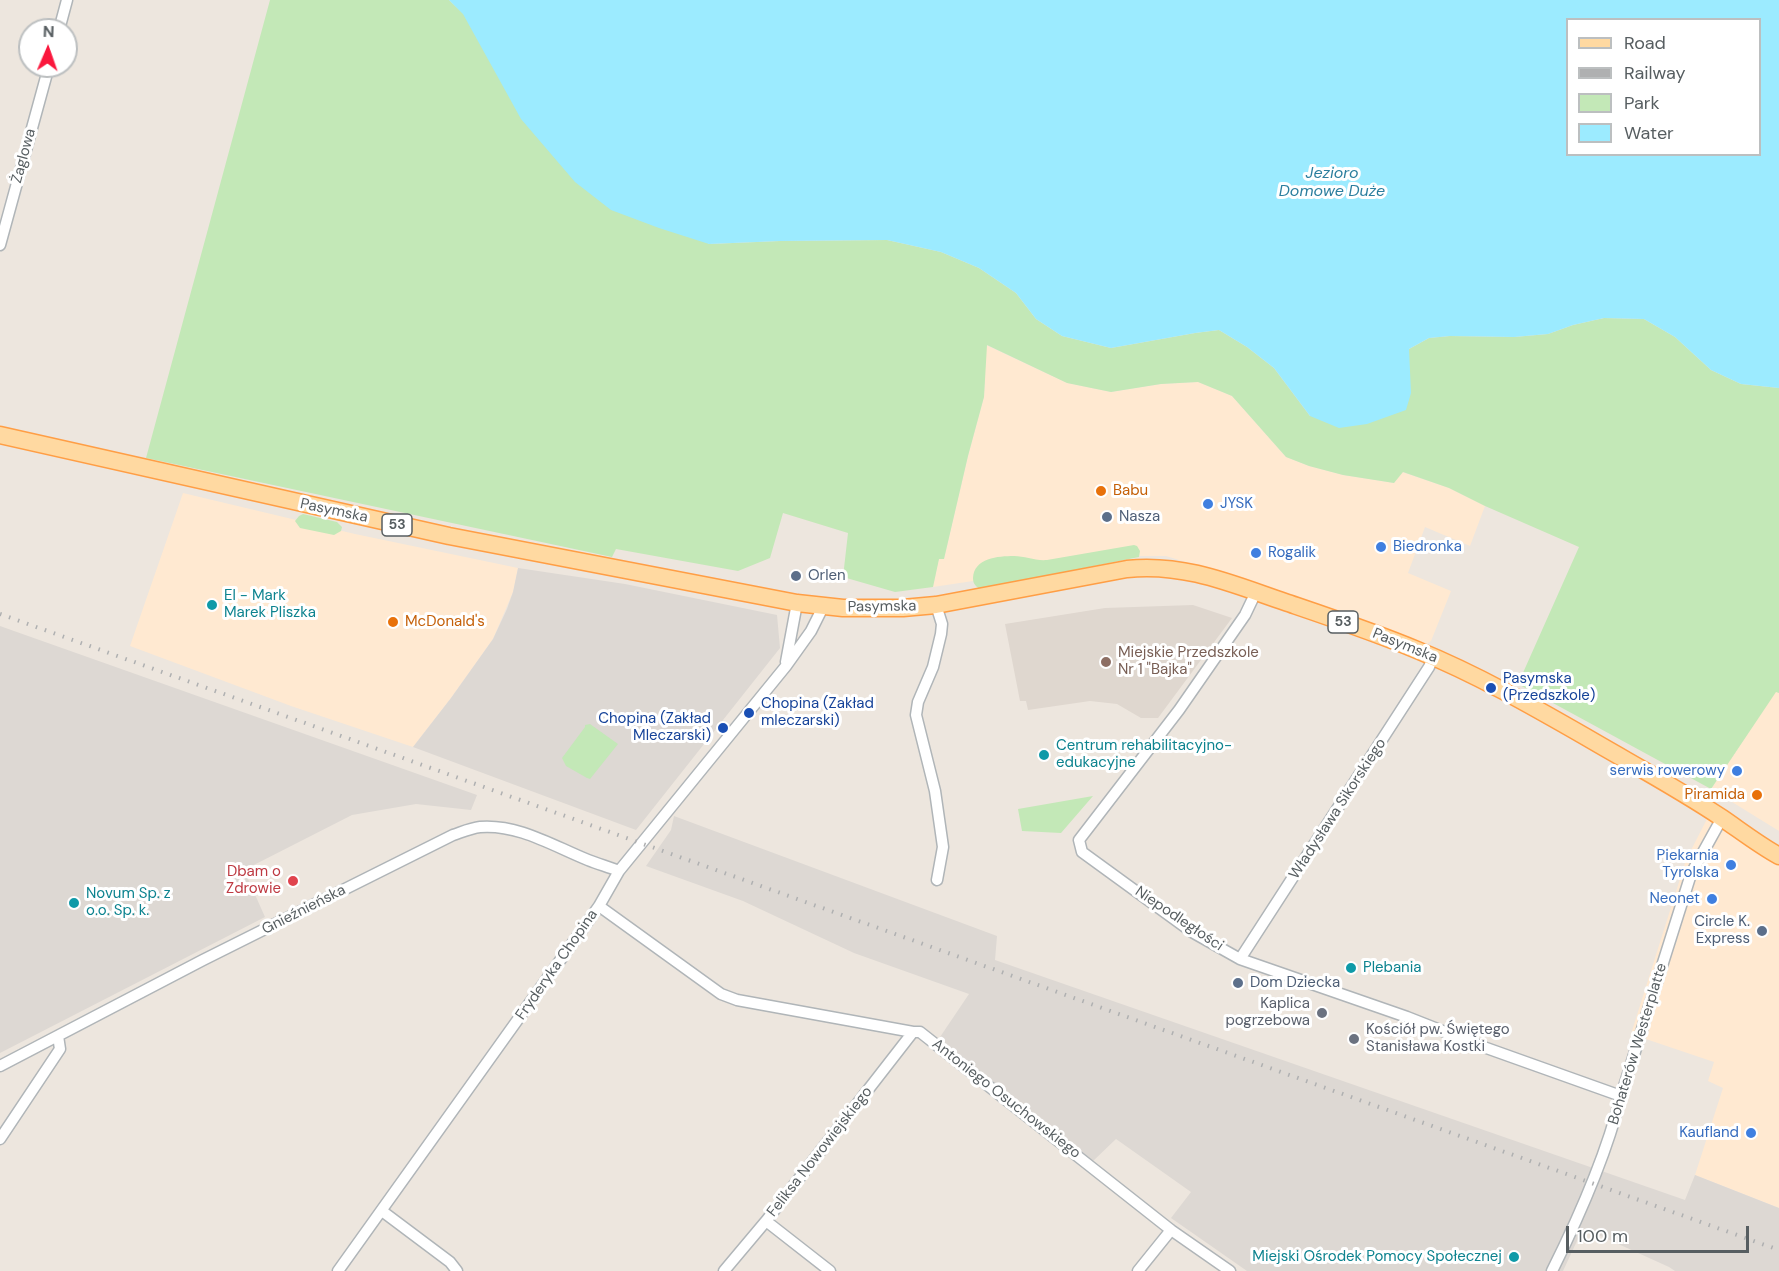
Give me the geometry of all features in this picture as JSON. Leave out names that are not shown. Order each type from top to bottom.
[{"type":"main road","name":"Pasymska","points":[[0,435],[417,529],[824,607],[892,608],[936,605],[1127,569],[1150,567],[1192,572],[1364,630],[1433,657],[1525,702],[1722,818],[1779,856]]},
{"type":"main road","name":"Pasymska","points":[[1722,818],[1779,841]]},
{"type":"street","points":[[62,18],[67,0]]},
{"type":"street","name":"Żaglowa","points":[[0,245],[46,78]]},
{"type":"street","name":"Niepodległości","points":[[1256,592],[1245,615],[1179,710],[1079,840],[1082,852],[1192,932],[1240,959],[1407,1017],[1621,1096]]},
{"type":"street","name":"Fryderyka Chopina","points":[[786,666],[797,603]]},
{"type":"street","points":[[936,605],[942,624],[941,634],[933,667],[918,702],[916,715],[935,790],[944,847],[937,880]]},
{"type":"street","name":"Fryderyka Chopina","points":[[338,1271],[599,906],[619,871],[786,666],[811,631],[824,607]]},
{"type":"street","name":"Władysława Sikorskiego","points":[[1240,959],[1336,813],[1429,667],[1433,657]]},
{"type":"street","name":"Bohaterów Westerplatte","points":[[1552,1271],[1592,1183],[1616,1119],[1621,1096],[1691,874],[1722,818]]},
{"type":"street","name":"Gnieźnieńska","points":[[0,1066],[212,956],[464,831],[479,827],[516,830],[619,871]]},
{"type":"street","name":"Antoniego Osuchowskiego","points":[[599,906],[721,994],[737,1000],[920,1032],[1171,1230],[1230,1271]]},
{"type":"street","name":"Feliksa Nowowiejskiego","points":[[724,1271],[766,1221],[913,1032]]},
{"type":"street","points":[[0,1139],[60,1050],[58,1036]]},
{"type":"street","points":[[382,1211],[450,1263],[457,1271]]},
{"type":"street","points":[[766,1221],[830,1271]]},
{"type":"street","points":[[1138,1271],[1171,1230]]},
{"type":"shaded area","points":[[986,345],[1067,383],[1111,392],[1161,384],[1198,382],[1232,396],[1286,457],[1343,475],[1394,483],[1402,472],[1449,488],[1485,506],[1470,546],[1425,527],[1408,573],[1451,591],[1431,641],[1417,650],[1248,581],[1166,556],[1140,556],[933,587],[939,558],[944,559],[984,397]]},
{"type":"shaded area","points":[[183,493],[355,534],[518,568],[513,592],[493,639],[413,747],[291,706],[130,646]]},
{"type":"shaded area","points":[[518,568],[625,584],[777,615],[780,648],[636,830],[413,747],[493,639],[513,592]]},
{"type":"shaded area","name":"Miejskie Przedszkole Nr 1 \"Bajka\"","points":[[1193,605],[1232,618],[1158,718],[1141,718],[1117,704],[1090,701],[1028,710],[1026,701],[1020,701],[1005,624],[1105,608]]},
{"type":"shaded area","points":[[0,626],[477,795],[471,810],[416,804],[352,815],[244,870],[265,917],[0,1053]]},
{"type":"shaded area","points":[[1776,691],[1779,693],[1779,831],[1711,789]]},
{"type":"shaded area","points":[[674,816],[997,936],[995,960],[1685,1200],[1695,1175],[1779,1208],[1779,1271],[1675,1271],[1583,1228],[1563,1271],[1247,1271],[1171,1218],[1191,1192],[1116,1139],[1092,1162],[938,1040],[969,994],[854,953],[743,901],[646,866],[671,830]]},
{"type":"shaded area","points":[[1708,817],[1779,862],[1779,1208],[1695,1175],[1723,1088],[1708,1081],[1714,1062],[1631,1034],[1686,860]]},
{"type":"green space","points":[[270,0],[449,0],[709,244],[887,240],[941,252],[979,268],[1016,293],[1036,319],[1062,336],[1111,348],[1219,330],[1247,347],[1274,368],[1310,416],[1429,338],[1514,337],[1548,334],[1604,318],[1644,319],[1675,337],[1711,370],[1741,384],[1779,388],[1779,693],[1776,692],[1711,789],[1518,684],[1579,547],[1449,488],[1403,472],[1394,483],[1343,475],[1286,457],[1232,396],[1198,382],[1161,384],[1111,392],[1067,383],[987,345],[984,397],[944,559],[939,559],[933,587],[895,592],[843,577],[848,533],[783,513],[770,558],[738,571],[616,549],[612,557],[146,458]]},
{"type":"green space","points":[[303,514],[337,522],[342,527],[341,531],[334,535],[300,528],[295,521]]},
{"type":"green space","points":[[1134,545],[1140,551],[1139,557],[980,589],[973,581],[974,571],[988,559],[1014,556],[1047,560]]},
{"type":"green space","points":[[590,724],[618,744],[590,779],[566,766],[562,758],[585,725]]},
{"type":"green space","points":[[1093,796],[1061,833],[1022,831],[1018,809]]},
{"type":"water","name":"Jezioro Domowe Duże","points":[[449,0],[1779,0],[1779,388],[1741,384],[1711,370],[1675,337],[1644,319],[1604,318],[1548,334],[1514,337],[1429,338],[1409,349],[1411,393],[1406,410],[1367,424],[1339,428],[1310,416],[1274,368],[1247,347],[1219,330],[1111,348],[1062,336],[1036,319],[1016,293],[979,268],[941,252],[887,240],[709,244],[611,210],[575,182],[521,119],[463,14]]},
{"type":"railway","points":[[0,614],[1779,1250]]},
{"type":"place","name":"Babu","points":[[1101,491]]},
{"type":"place","name":"JYSK","points":[[1208,504]]},
{"type":"place","name":"Nasza","points":[[1107,517]]},
{"type":"place","name":"Biedronka","points":[[1381,547]]},
{"type":"place","name":"Rogalik","points":[[1256,553]]},
{"type":"place","name":"Orlen","points":[[796,576]]},
{"type":"place","name":"El - Mark Marek Pliszka","points":[[212,605]]},
{"type":"place","name":"McDonald's","points":[[393,622]]},
{"type":"place","name":"Miejskie Przedszkole Nr 1 \"Bajka\"","points":[[1106,662]]},
{"type":"place","name":"Pasymska (Przedszkole)","points":[[1491,688]]},
{"type":"place","name":"Chopina (Zakład mleczarski)","points":[[749,713]]},
{"type":"place","name":"Chopina (Zakład Mleczarski)","points":[[723,728]]},
{"type":"place","name":"Centrum rehabilitacyjno- edukacyjne","points":[[1044,755]]},
{"type":"place","name":"serwis rowerowy","points":[[1737,771]]},
{"type":"place","name":"Piramida","points":[[1757,795]]},
{"type":"place","name":"Piekarnia Tyrolska","points":[[1731,865]]},
{"type":"place","name":"Dbam o Zdrowie","points":[[293,881]]},
{"type":"place","name":"Neonet","points":[[1712,899]]},
{"type":"place","name":"Novum Sp. z o.o. Sp. k.","points":[[74,903]]},
{"type":"place","name":"Circle K. Express","points":[[1762,931]]},
{"type":"place","name":"Plebania","points":[[1351,968]]},
{"type":"place","name":"Dom Dziecka","points":[[1238,983]]},
{"type":"place","name":"Kaplica pogrzebowa","points":[[1322,1013]]},
{"type":"place","name":"Kościół pw. Świętego Stanisława Kostki","points":[[1354,1039]]},
{"type":"place","name":"Kaufland","points":[[1751,1133]]},
{"type":"place","name":"Miejski Ośrodek Pomocy Społecznej","points":[[1514,1257]]}]
